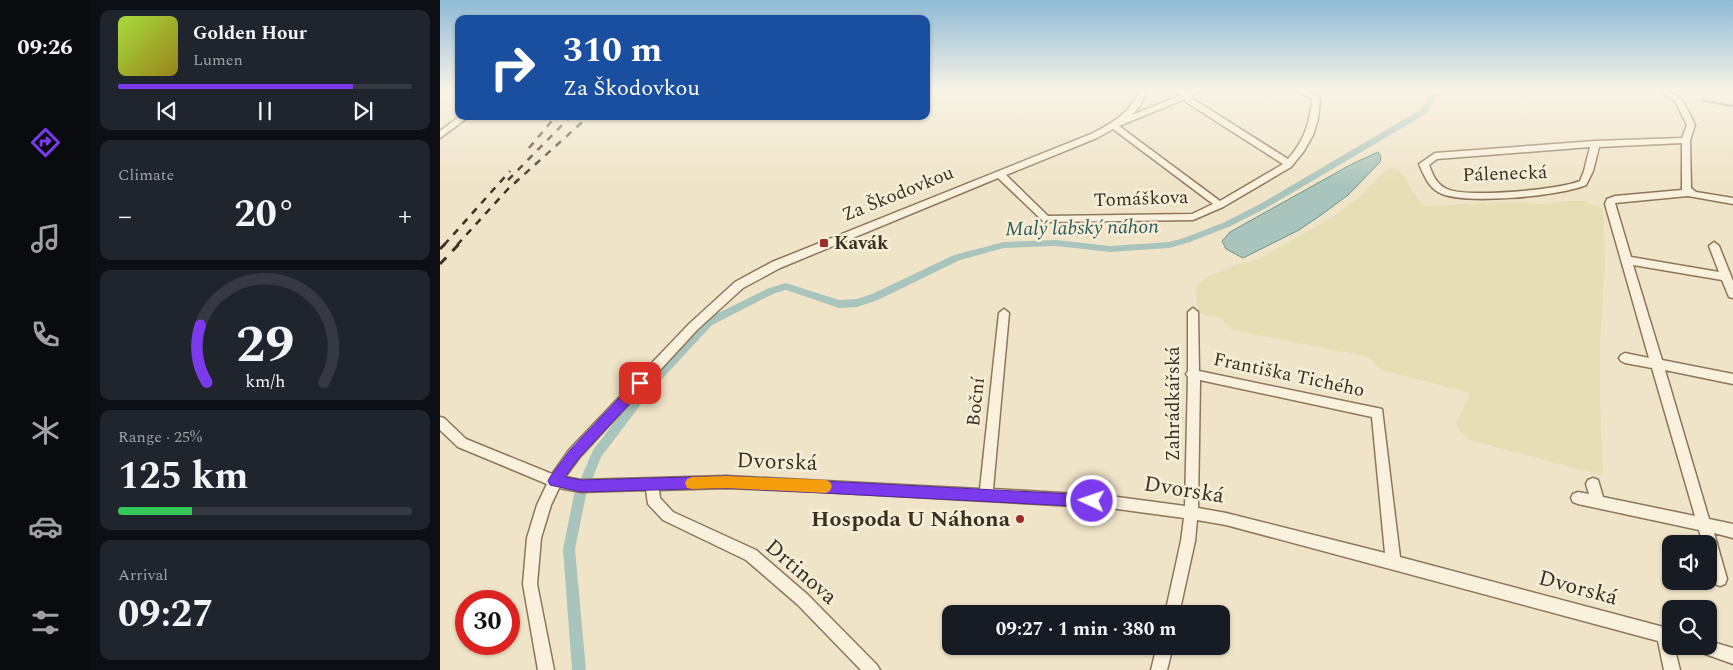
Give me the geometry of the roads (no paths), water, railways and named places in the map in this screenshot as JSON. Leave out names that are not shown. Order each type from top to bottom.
[{"type":"street","points":[[440,136],[458,122]]},
{"type":"street","points":[[1117,124],[1124,122]]},
{"type":"street","points":[[1223,122],[1287,162],[1288,165]]},
{"type":"street","name":"Tomáškova","points":[[1000,175],[1046,220],[1193,217],[1220,205],[1288,165],[1303,148],[1314,122]]},
{"type":"street","points":[[1689,122],[1686,140],[1686,189],[1689,193]]},
{"type":"street","points":[[1117,124],[1220,205]]},
{"type":"street","name":"Za Škodovkou","points":[[546,670],[530,584],[534,538],[544,505],[555,481],[574,454],[687,334],[738,285],[801,254],[1000,175],[1094,136],[1117,124]]},
{"type":"street","name":"Pálenecká","points":[[1595,144],[1589,166],[1589,177],[1583,184],[1563,190],[1465,196],[1448,193],[1439,189],[1430,180],[1424,164],[1435,156],[1595,144],[1686,140]]},
{"type":"street","points":[[1720,579],[1610,201],[1689,193],[1733,201]]},
{"type":"street","points":[[1714,246],[1733,294]]},
{"type":"street","points":[[1627,260],[1726,277]]},
{"type":"street","name":"Zahrádkářská","points":[[1174,605],[1188,541],[1191,512],[1194,424],[1192,374],[1193,312]]},
{"type":"street","name":"Boční","points":[[986,496],[1004,313]]},
{"type":"street","points":[[1625,358],[1733,379]]},
{"type":"street","name":"Františka Tichého","points":[[1192,374],[1378,413],[1393,562]]},
{"type":"street","points":[[440,422],[462,443],[555,481]]},
{"type":"street","name":"Dvorská","points":[[555,481],[581,486],[726,482],[1110,502],[1191,512],[1226,519],[1393,562],[1662,634]]},
{"type":"street","name":"Drtinova","points":[[652,484],[652,500],[668,516],[751,555],[803,600],[872,670]]},
{"type":"street","points":[[1593,484],[1597,502]]},
{"type":"street","points":[[1578,498],[1733,531]]},
{"type":"street","points":[[1717,651],[1733,656]]},
{"type":"street","points":[[1159,670],[1163,655]]},
{"type":"street","points":[[1670,655],[1672,670]]},
{"type":"water","points":[[1378,152],[1381,157],[1380,162],[1348,195],[1299,230],[1243,258],[1226,249],[1222,241],[1230,232],[1352,164]]},
{"type":"waterway","name":"Malý labský náhon","points":[[579,670],[569,549],[580,495],[597,454],[647,388],[709,322],[772,290],[786,286],[839,304],[857,303],[875,297],[957,257],[1004,245],[1056,243],[1110,249],[1169,245],[1187,240],[1228,224],[1263,206],[1406,122]]},
{"type":"railway","points":[[529,148],[551,122]]},
{"type":"railway","points":[[508,180],[565,122]]},
{"type":"railway","points":[[457,245],[508,189],[582,122]]},
{"type":"railway","points":[[444,245],[510,171]]},
{"type":"railway","points":[[440,264],[459,244]]},
{"type":"railway","points":[[440,249],[444,245]]},
{"type":"place","name":"Kavák","points":[[824,243]]},
{"type":"place","name":"Hospoda U Náhona","points":[[1020,519]]}]
